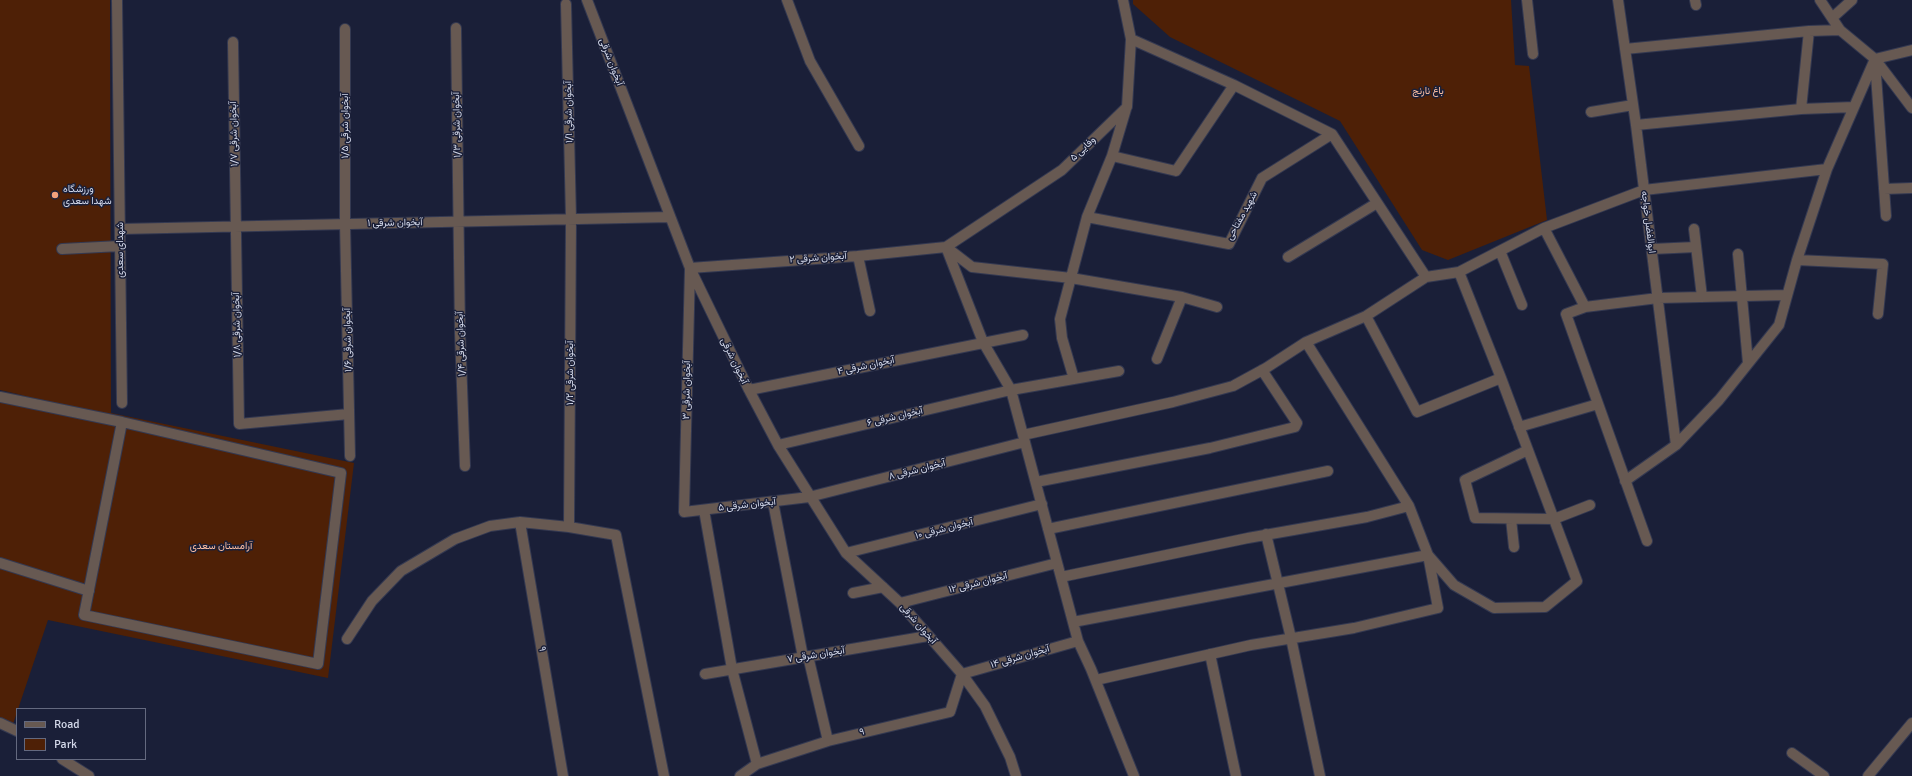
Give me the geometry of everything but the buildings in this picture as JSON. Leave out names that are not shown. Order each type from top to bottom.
[{"type":"street","name":"شهدای سعدی","points":[[117,0],[122,403]]},
{"type":"street","name":"آبخوان شرقی","points":[[588,0],[690,268],[748,390],[778,445],[809,497],[846,553],[900,603],[962,674],[985,706],[1010,757],[1016,776]]},
{"type":"street","points":[[787,0],[810,61],[859,146]]},
{"type":"street","points":[[1074,379],[1062,338],[1060,319],[1087,217],[1112,156],[1126,107],[1130,39],[1123,0]]},
{"type":"street","points":[[1527,0],[1533,54]]},
{"type":"street","name":"ابوالفضل خواجه","points":[[1618,0],[1636,125],[1676,445]]},
{"type":"street","points":[[1820,0],[1840,30],[1875,59],[1912,108]]},
{"type":"street","points":[[1832,18],[1852,0]]},
{"type":"street","name":"آبخوان شرقی ۱/۱","points":[[566,4],[571,219]]},
{"type":"street","name":"آبخوان شرقی ۱/۳","points":[[456,28],[459,222]]},
{"type":"street","name":"آبخوان شرقی ۱/۵","points":[[345,29],[345,224]]},
{"type":"street","points":[[1625,49],[1810,31],[1840,30]]},
{"type":"street","points":[[1801,109],[1810,31]]},
{"type":"street","points":[[1130,39],[1234,85],[1332,134],[1426,277],[1459,272],[1544,228],[1644,190],[1827,169]]},
{"type":"street","name":"آبخوان شرقی ۱/۷","points":[[233,42],[236,227]]},
{"type":"street","points":[[1875,59],[1912,50]]},
{"type":"street","points":[[1625,481],[1676,445],[1719,400],[1779,325],[1797,260],[1827,169],[1875,59]]},
{"type":"street","points":[[1875,59],[1886,216]]},
{"type":"street","points":[[1112,156],[1176,171],[1234,85]]},
{"type":"street","points":[[1591,112],[1633,105]]},
{"type":"street","name":"وفایی ۵","points":[[946,247],[1062,170],[1126,107]]},
{"type":"street","points":[[1636,125],[1801,109],[1854,107]]},
{"type":"street","name":"شهید مفتاحی","points":[[1087,217],[1229,244],[1262,178],[1332,134]]},
{"type":"street","points":[[1884,189],[1912,188]]},
{"type":"street","points":[[1288,257],[1377,203]]},
{"type":"street","name":"آبخوان شرقی ۱","points":[[120,229],[670,217]]},
{"type":"street","name":"آبخوان شرقی ۱/۲","points":[[569,527],[571,219]]},
{"type":"street","name":"آبخوان شرقی ۱/۴","points":[[459,222],[465,466]]},
{"type":"street","name":"آبخوان شرقی ۱/۶","points":[[345,224],[350,456]]},
{"type":"street","name":"آبخوان شرقی ۱/۸","points":[[236,227],[238,424],[349,414]]},
{"type":"street","points":[[1544,228],[1585,307]]},
{"type":"street","points":[[1694,229],[1702,297]]},
{"type":"street","points":[[62,249],[120,246]]},
{"type":"street","points":[[946,247],[972,267],[1071,278],[1182,297],[1217,307]]},
{"type":"street","points":[[946,247],[983,342],[1011,390],[1078,641],[1096,680],[1134,776]]},
{"type":"street","name":"آبخوان شرقی ۲","points":[[690,268],[858,256],[946,247]]},
{"type":"street","points":[[1652,249],[1696,247]]},
{"type":"street","points":[[1500,251],[1522,305]]},
{"type":"street","points":[[1738,254],[1748,363]]},
{"type":"street","points":[[858,256],[870,311]]},
{"type":"street","points":[[1797,260],[1883,264],[1878,314]]},
{"type":"street","name":"آبخوان شرقی ۳","points":[[684,512],[690,268]]},
{"type":"street","points":[[1428,555],[1454,585],[1494,608],[1544,607],[1577,581],[1501,378],[1459,272]]},
{"type":"street","name":"آبخوان شرقی ۸","points":[[809,497],[1024,439],[1233,386],[1262,370],[1306,342],[1366,316],[1426,277]]},
{"type":"street","points":[[1646,541],[1566,314],[1585,307],[1658,298],[1787,295]]},
{"type":"street","points":[[1157,359],[1182,297]]},
{"type":"street","points":[[1366,316],[1417,412],[1501,378]]},
{"type":"street","name":"آبخوان شرقی ۴","points":[[748,390],[1023,335]]},
{"type":"street","points":[[1096,680],[1210,654],[1291,638],[1354,628],[1438,608],[1428,555],[1409,506],[1306,342]]},
{"type":"street","points":[[1036,482],[1210,448],[1295,427],[1297,423],[1262,370]]},
{"type":"street","name":"آبخوان شرقی ۶","points":[[778,445],[1011,390],[1119,371]]},
{"type":"street","points":[[0,397],[122,422],[342,473],[318,664],[84,615],[122,422]]},
{"type":"street","points":[[1519,426],[1598,404]]},
{"type":"street","points":[[1528,450],[1466,480],[1474,518],[1554,519],[1590,505]]},
{"type":"street","points":[[1048,529],[1328,471]]},
{"type":"street","name":"آبخوان شرقی ۵","points":[[684,512],[809,497]]},
{"type":"street","points":[[773,502],[805,657],[828,742]]},
{"type":"street","name":"آبخوان شرقی ۱۰","points":[[846,553],[1042,504]]},
{"type":"street","points":[[1061,577],[1266,534],[1367,517],[1409,506]]},
{"type":"street","points":[[704,510],[732,669],[757,764]]},
{"type":"street","points":[[1511,518],[1514,547]]},
{"type":"street","points":[[347,639],[372,601],[401,571],[455,539],[490,526],[520,522],[569,527],[616,535],[664,776]]},
{"type":"street","name":"۹","points":[[520,522],[563,776]]},
{"type":"street","points":[[1266,534],[1291,638],[1320,776]]},
{"type":"street","points":[[1073,622],[1428,555]]},
{"type":"street","points":[[0,563],[89,591]]},
{"type":"street","name":"آبخوان شرقی ۱۲","points":[[900,603],[1057,563]]},
{"type":"street","points":[[853,593],[883,587]]},
{"type":"street","name":"آبخوان شرقی ۷","points":[[705,674],[928,636]]},
{"type":"street","name":"آبخوان شرقی ۱۴","points":[[962,674],[1078,641]]},
{"type":"street","points":[[1210,654],[1236,776]]},
{"type":"street","name":"۹","points":[[740,776],[757,764],[828,742],[950,712],[962,674]]},
{"type":"street","points":[[0,723],[16,731]]},
{"type":"street","points":[[1868,776],[1910,729]]},
{"type":"street","points":[[1792,753],[1824,776]]},
{"type":"street","points":[[64,760],[89,776]]},
{"type":"green space","name":"آرامستان سعدی","points":[[0,0],[110,0],[111,413],[354,463],[328,678],[48,620],[18,708],[16,708],[16,715],[12,727],[0,723],[0,391],[27,396],[0,390]]},
{"type":"green space","name":"باغ نارنج","points":[[1133,0],[1511,0],[1515,65],[1529,66],[1547,220],[1448,260],[1422,250],[1340,121],[1170,37],[1133,4]]},
{"type":"place","name":"ورزشگاه شهدا سعدی","points":[[55,195]]}]
